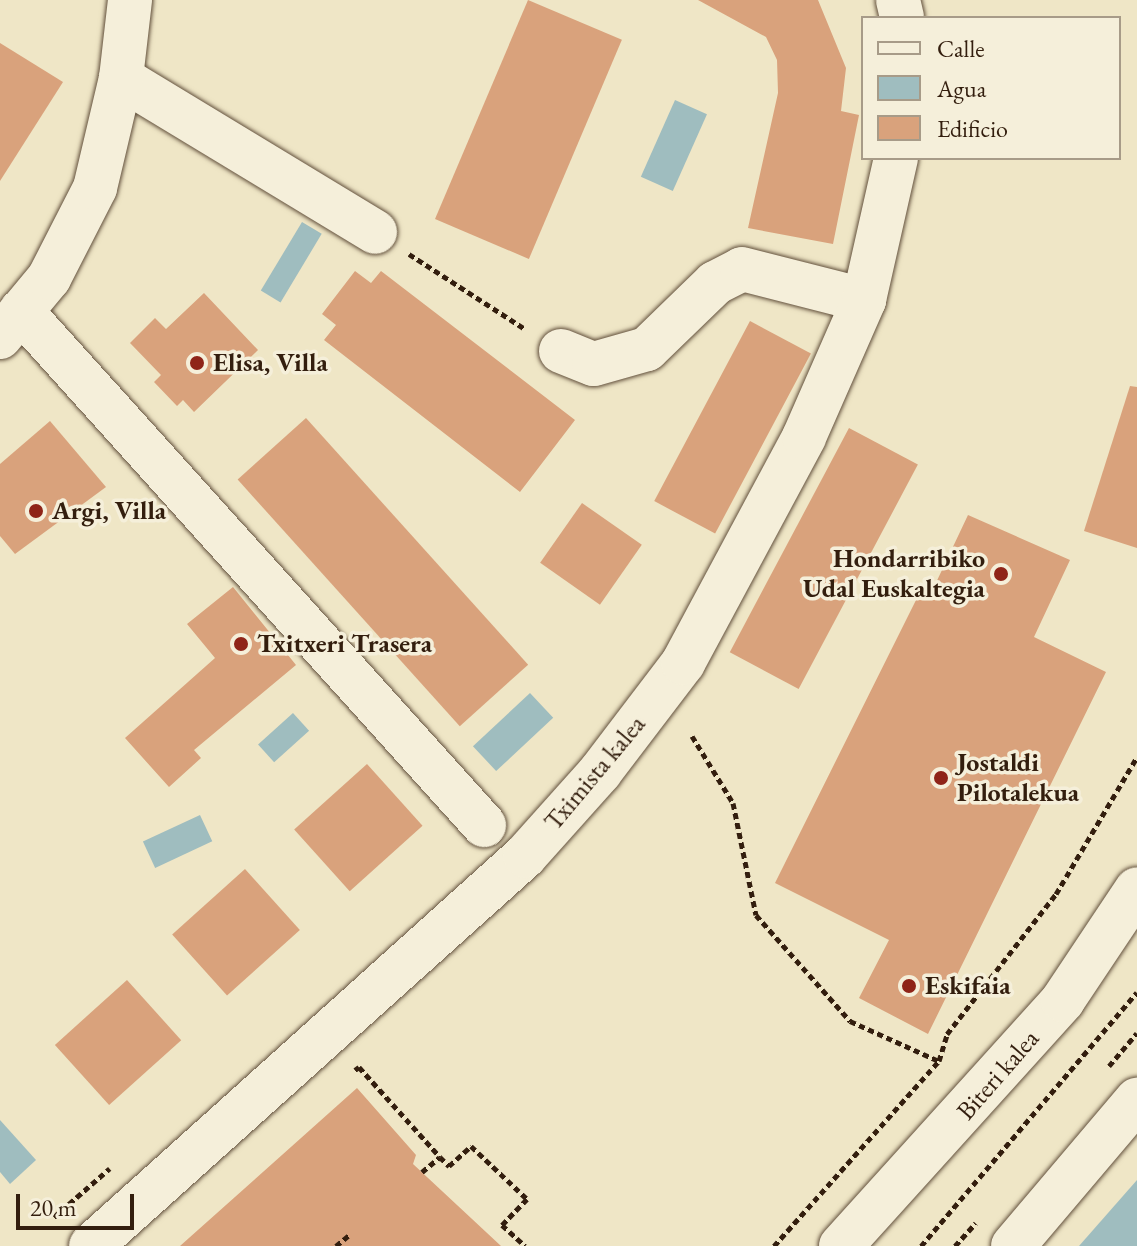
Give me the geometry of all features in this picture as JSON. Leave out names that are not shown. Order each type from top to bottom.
[{"type":"street","points":[[130,0],[121,78],[95,188],[49,278],[11,324],[484,825]]},
{"type":"street","points":[[121,78],[375,232]]},
{"type":"street","name":"Tximista kalea","points":[[91,1246],[525,856],[600,772],[683,663],[804,437],[864,300],[896,160]]},
{"type":"street","points":[[561,351],[594,364],[647,349],[715,283],[742,269],[864,300]]},
{"type":"street","name":"Biteri kalea","points":[[841,1246],[1063,1000],[1137,889]]},
{"type":"street","points":[[1013,1246],[1137,1100]]},
{"type":"path","points":[[375,232],[561,351]]},
{"type":"path","points":[[692,736],[733,803],[756,915],[850,1021],[939,1061]]},
{"type":"path","points":[[774,1246],[939,1061],[947,1034],[1056,894],[1137,757]]},
{"type":"path","points":[[921,1246],[1137,992]]},
{"type":"path","points":[[347,1077],[359,1067],[449,1166],[471,1146],[527,1199],[502,1225],[525,1246]]},
{"type":"path","points":[[422,1172],[440,1157]]},
{"type":"path","points":[[54,1217],[113,1165]]},
{"type":"path","points":[[336,1246],[349,1235]]},
{"type":"water","points":[[675,100],[707,114],[673,191],[641,177]]},
{"type":"water","points":[[302,222],[322,234],[281,302],[261,291]]},
{"type":"water","points":[[530,693],[553,718],[496,771],[473,746]]},
{"type":"water","points":[[293,713],[309,731],[274,762],[258,744]]},
{"type":"water","points":[[200,815],[212,841],[155,868],[143,842]]},
{"type":"water","points":[[0,1120],[36,1160],[10,1184],[0,1172]]},
{"type":"water","points":[[1137,1180],[1137,1246],[1079,1246]]},
{"type":"building","points":[[528,0],[622,40],[529,259],[435,219]]},
{"type":"building","points":[[698,0],[818,0],[846,68],[841,111],[859,115],[833,244],[748,228],[778,93],[777,60],[766,37]]},
{"type":"building","points":[[0,43],[63,82],[0,181]]},
{"type":"building","points":[[355,271],[371,283],[381,271],[575,420],[520,492],[324,340],[336,325],[322,314]]},
{"type":"building","name":"Elisa, Villa","points":[[204,293],[258,350],[194,412],[183,400],[177,406],[154,382],[161,375],[130,343],[155,318],[166,329]]},
{"type":"building","points":[[750,321],[811,353],[715,534],[654,501]]},
{"type":"building","points":[[1130,386],[1137,387],[1137,548],[1084,531]]},
{"type":"building","points":[[306,418],[528,665],[460,726],[238,480]]},
{"type":"building","name":"Argi, Villa","points":[[50,421],[106,487],[15,554],[0,536],[0,464]]},
{"type":"building","points":[[849,428],[918,465],[799,689],[730,652]]},
{"type":"building","points":[[582,503],[642,545],[600,605],[540,563]]},
{"type":"building","name":"Jostaldi Pilotalekua","points":[[968,515],[1070,560],[1034,637],[1106,672],[928,1034],[859,998],[889,940],[775,883],[924,584],[933,589]]},
{"type":"building","points":[[233,587],[296,665],[194,750],[201,758],[169,787],[125,738],[215,658],[187,624]]},
{"type":"building","points":[[367,764],[423,826],[350,891],[294,830]]},
{"type":"building","points":[[245,869],[300,930],[227,996],[172,935]]},
{"type":"building","points":[[127,980],[181,1040],[109,1105],[55,1045]]},
{"type":"building","points":[[357,1088],[416,1155],[413,1164],[501,1246],[180,1246]]},
{"type":"place","name":"Elisa, Villa","points":[[197,363]]},
{"type":"place","name":"Argi, Villa","points":[[36,511]]},
{"type":"place","name":"Hondarribiko Udal Euskaltegia","points":[[1001,574]]},
{"type":"place","name":"Txitxeri Trasera","points":[[241,644]]},
{"type":"place","name":"Jostaldi Pilotalekua","points":[[941,778]]},
{"type":"place","name":"Eskifaia","points":[[909,986]]}]
